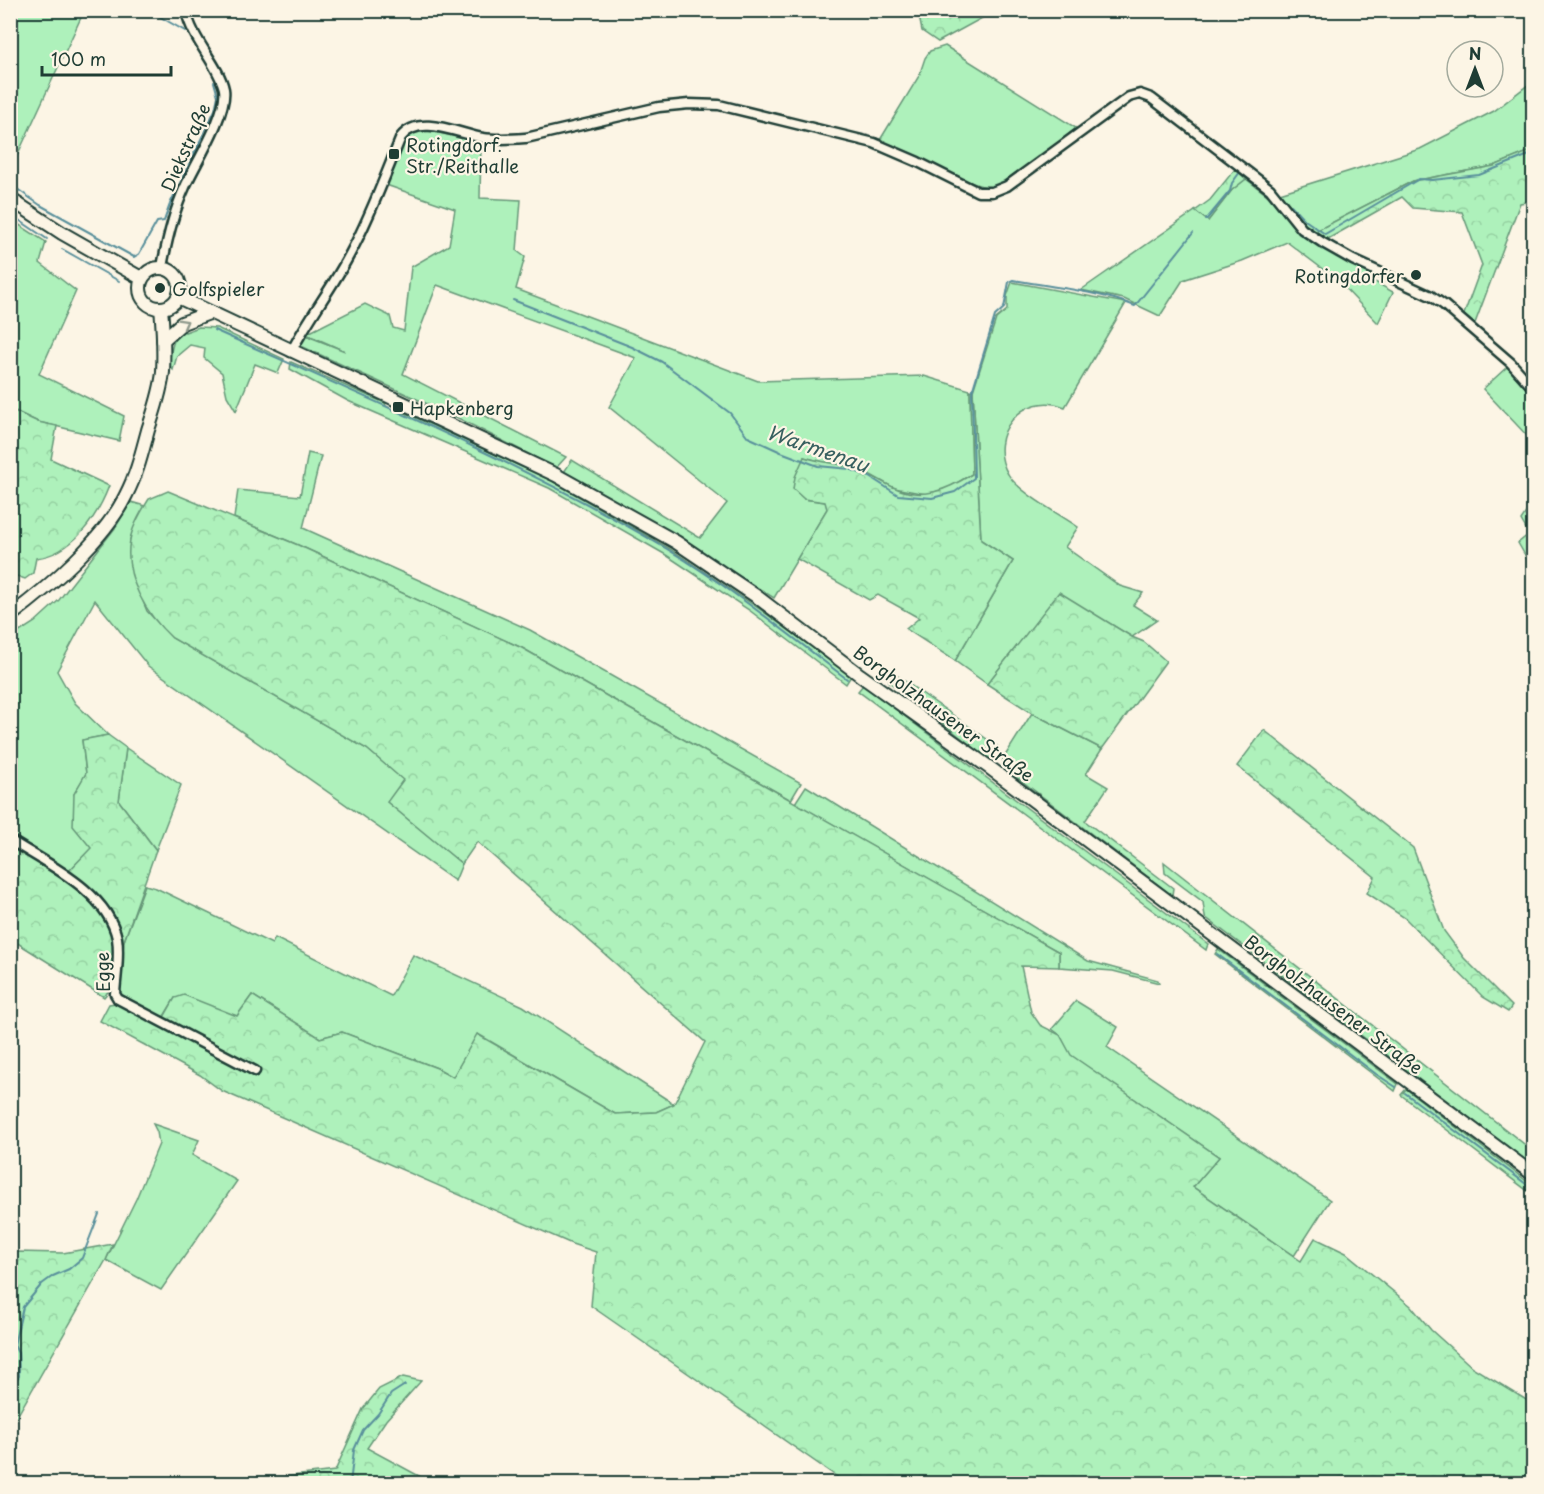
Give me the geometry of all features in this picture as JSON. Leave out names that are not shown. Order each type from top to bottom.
[{"type":"main road","points":[[10,199],[72,239],[141,278]]},
{"type":"main road","points":[[162,267],[169,269],[178,278],[180,285],[178,297],[174,303],[161,308],[151,306],[143,299],[139,289],[141,278],[150,269],[162,267]]},
{"type":"main road","name":"Borgholzhausener Straße","points":[[178,297],[291,352],[448,422],[556,475],[676,542],[756,596],[860,675],[990,768],[1533,1175]]},
{"type":"main road","points":[[10,616],[50,585],[93,540],[126,496],[138,467],[163,372],[161,308]]},
{"type":"main road","points":[[163,340],[182,323],[209,313]]},
{"type":"street","name":"Diekstraße","points":[[162,267],[174,215],[184,188],[221,113],[224,95],[224,88],[199,43],[186,10]]},
{"type":"street","points":[[291,352],[302,330],[331,289],[352,251],[401,137],[409,129],[425,126],[482,138],[504,140],[526,138],[659,107],[689,104],[719,105],[874,143],[978,192],[992,192],[1007,186],[1129,97],[1140,94],[1151,98],[1249,171],[1276,194],[1302,229],[1353,260],[1431,296],[1511,363],[1533,389]]},
{"type":"street","name":"Egge","points":[[10,840],[90,893],[104,907],[117,939],[115,994],[118,999],[255,1071]]},
{"type":"green space","points":[[918,10],[995,11],[938,42],[922,31]]},
{"type":"green space","points":[[10,11],[84,11],[11,169]]},
{"type":"green space","points":[[945,46],[1076,128],[1013,178],[994,187],[972,183],[880,140],[919,76],[925,58],[930,51]]},
{"type":"green space","points":[[1533,81],[1533,150],[1494,166],[1413,181],[1314,232],[1305,225],[1280,193],[1420,149],[1494,111]]},
{"type":"green space","points":[[425,130],[481,142],[480,198],[521,200],[517,251],[525,257],[516,289],[758,381],[924,376],[970,390],[972,474],[947,489],[926,494],[894,488],[869,474],[804,457],[804,499],[826,502],[827,509],[774,598],[693,547],[564,472],[572,460],[700,538],[727,503],[609,407],[636,358],[437,285],[403,374],[566,457],[556,468],[456,417],[301,346],[305,335],[345,351],[306,334],[365,304],[390,316],[393,328],[404,331],[411,267],[449,245],[455,209],[386,185],[407,136]]},
{"type":"green space","points":[[1533,150],[1533,201],[1520,203],[1474,326],[1463,317],[1482,265],[1462,212],[1413,208],[1402,197],[1326,240],[1314,232],[1413,181],[1494,166]]},
{"type":"green space","points":[[1235,169],[1246,179],[1232,190],[1208,221],[1195,211],[1210,200]]},
{"type":"green space","points":[[1246,179],[1271,198],[1300,232],[1366,270],[1373,281],[1393,292],[1378,323],[1337,280],[1287,242],[1242,261],[1183,280],[1160,316],[1124,299],[1081,290],[1195,211],[1208,221],[1232,190]]},
{"type":"green space","points":[[10,219],[46,242],[40,263],[76,291],[39,374],[124,416],[119,441],[38,422],[11,409]]},
{"type":"green space","points":[[1012,282],[1126,303],[1065,407],[1050,403],[1036,405],[1023,410],[1012,419],[1001,445],[1002,459],[1008,474],[1020,488],[1078,527],[1065,547],[1120,586],[1143,593],[1133,605],[1157,620],[1132,637],[1059,593],[987,684],[955,661],[1013,561],[981,540],[973,391],[996,319],[1007,310],[1007,296]]},
{"type":"green space","points":[[199,327],[217,328],[284,359],[278,373],[255,364],[236,411],[227,396],[222,373],[204,358],[205,348],[190,345],[177,356],[173,370],[169,365],[176,336],[182,328],[185,332]]},
{"type":"green space","points":[[291,362],[552,481],[670,549],[761,610],[851,676],[846,684],[749,610],[666,555],[549,488],[348,401],[290,369]]},
{"type":"green space","points":[[1507,367],[1533,396],[1533,442],[1483,389]]},
{"type":"green space","points":[[970,390],[973,391],[981,540],[1013,561],[955,661],[906,629],[919,618],[878,595],[869,600],[797,559],[827,509],[825,502],[804,499],[793,489],[795,477],[804,457],[856,469],[893,487],[914,493],[934,492],[963,480],[972,474]]},
{"type":"green space","points":[[10,409],[38,422],[57,426],[51,459],[109,486],[98,510],[82,532],[61,549],[36,558],[33,573],[25,579],[11,574]]},
{"type":"green space","points":[[308,453],[321,456],[303,528],[530,630],[801,783],[791,800],[522,648],[234,518],[238,490],[300,496]]},
{"type":"green space","points":[[168,491],[298,545],[522,648],[1059,952],[1059,967],[1021,966],[1031,1012],[1040,1025],[1060,1035],[1071,1055],[1219,1157],[1193,1187],[1301,1261],[1315,1238],[1346,1253],[1411,1306],[1431,1330],[1472,1367],[1533,1404],[1533,1483],[846,1483],[591,1306],[596,1252],[572,1244],[222,1091],[200,1075],[100,1021],[109,1004],[116,1003],[159,1026],[175,998],[184,995],[237,1016],[252,995],[320,1038],[342,1032],[437,1068],[453,1077],[477,1034],[615,1114],[656,1112],[674,1104],[705,1042],[477,842],[462,864],[387,802],[403,780],[367,749],[172,638],[163,629],[139,594],[130,568],[129,554],[133,530],[146,503],[149,499]]},
{"type":"green space","points":[[131,502],[145,506],[130,539],[133,577],[147,611],[172,638],[367,749],[404,780],[388,802],[462,864],[455,881],[148,666],[95,600],[57,671],[75,703],[108,735],[82,740],[86,774],[74,794],[92,848],[68,872],[11,834],[10,638],[35,622],[59,600],[115,528]]},
{"type":"green space","points":[[1533,502],[1533,569],[1518,543],[1529,534],[1521,520]]},
{"type":"green space","points":[[1059,592],[1144,642],[1166,661],[1102,749],[1032,713],[987,684]]},
{"type":"green space","points":[[889,670],[998,747],[989,759],[889,682]]},
{"type":"green space","points":[[863,685],[1208,944],[1206,950],[858,691]]},
{"type":"green space","points":[[1032,713],[1102,749],[1086,774],[1108,787],[1085,821],[1173,888],[1172,895],[1003,767],[1003,759]]},
{"type":"green space","points":[[1264,730],[1413,848],[1444,931],[1464,958],[1512,1006],[1508,1012],[1483,997],[1405,918],[1367,893],[1375,877],[1237,766]]},
{"type":"green space","points":[[108,735],[126,748],[119,801],[156,850],[124,941],[102,901],[68,872],[91,848],[73,826],[74,794],[86,773],[82,740]]},
{"type":"green space","points":[[126,748],[181,785],[156,850],[119,801]]},
{"type":"green space","points":[[806,786],[1088,961],[1158,980],[1159,983],[1113,971],[1059,967],[1059,952],[795,803]]},
{"type":"green space","points":[[10,844],[66,879],[93,901],[103,913],[110,926],[114,948],[112,981],[104,997],[11,939]]},
{"type":"green space","points":[[1164,862],[1533,1151],[1533,1166],[1205,917],[1203,902],[1165,873]]},
{"type":"green space","points":[[145,885],[156,888],[272,944],[275,938],[391,996],[413,955],[523,1006],[674,1104],[656,1112],[615,1114],[478,1034],[453,1077],[437,1068],[342,1032],[320,1038],[252,995],[237,1016],[175,998],[163,1018],[126,1000],[119,992],[124,941]]},
{"type":"green space","points":[[1218,949],[1398,1084],[1395,1091],[1215,954]]},
{"type":"green space","points":[[1076,1001],[1118,1027],[1107,1047],[1330,1200],[1294,1256],[1193,1187],[1219,1157],[1070,1055],[1060,1035],[1052,1029]]},
{"type":"green space","points":[[1406,1089],[1533,1186],[1533,1195],[1401,1095]]},
{"type":"green space","points":[[153,1124],[199,1140],[192,1155],[237,1181],[161,1290],[106,1260],[136,1199],[159,1144]]},
{"type":"green space","points":[[113,1244],[11,1427],[11,1259],[17,1252],[63,1253]]},
{"type":"green space","points":[[403,1377],[421,1381],[386,1420],[367,1448],[432,1483],[231,1483],[335,1471],[363,1409],[379,1389]]},
{"type":"waterway","points":[[148,10],[185,31]]},
{"type":"waterway","points":[[10,184],[40,205],[134,257],[139,254],[157,222],[164,221],[215,110],[218,96],[214,82]]},
{"type":"waterway","name":"Warmenau","points":[[1291,205],[1305,220],[1325,234],[1419,179],[1432,180],[1479,175],[1534,153]]},
{"type":"waterway","name":"Warmenau","points":[[1206,220],[1230,191],[1232,183],[1240,172],[1272,197]]},
{"type":"waterway","points":[[10,214],[47,239]]},
{"type":"waterway","name":"Warmenau","points":[[513,300],[632,347],[662,362],[730,413],[748,437],[818,466],[850,469],[870,477],[898,495],[932,498],[955,492],[974,478],[972,392],[995,316],[1004,308],[1009,282],[1013,280],[1075,290],[1135,306],[1193,233]]},
{"type":"waterway","points":[[62,249],[119,281]]},
{"type":"waterway","points":[[214,330],[386,406],[557,488],[612,518],[667,549],[713,579],[847,679]]},
{"type":"waterway","points":[[1217,954],[1396,1087]]},
{"type":"waterway","points":[[1405,1093],[1534,1190]]},
{"type":"waterway","points":[[10,1387],[19,1376],[18,1353],[14,1345],[23,1307],[42,1284],[69,1269],[82,1258],[99,1214]]},
{"type":"waterway","points":[[350,1484],[354,1450],[363,1430],[378,1414],[391,1394],[405,1385]]},
{"type":"place","name":"Rotingdorf. Str./Reithalle","points":[[394,154]]},
{"type":"place","name":"Rotingdorfer","points":[[1416,275]]},
{"type":"place","name":"Golfspieler","points":[[160,288]]},
{"type":"place","name":"Hapkenberg","points":[[398,407]]}]
